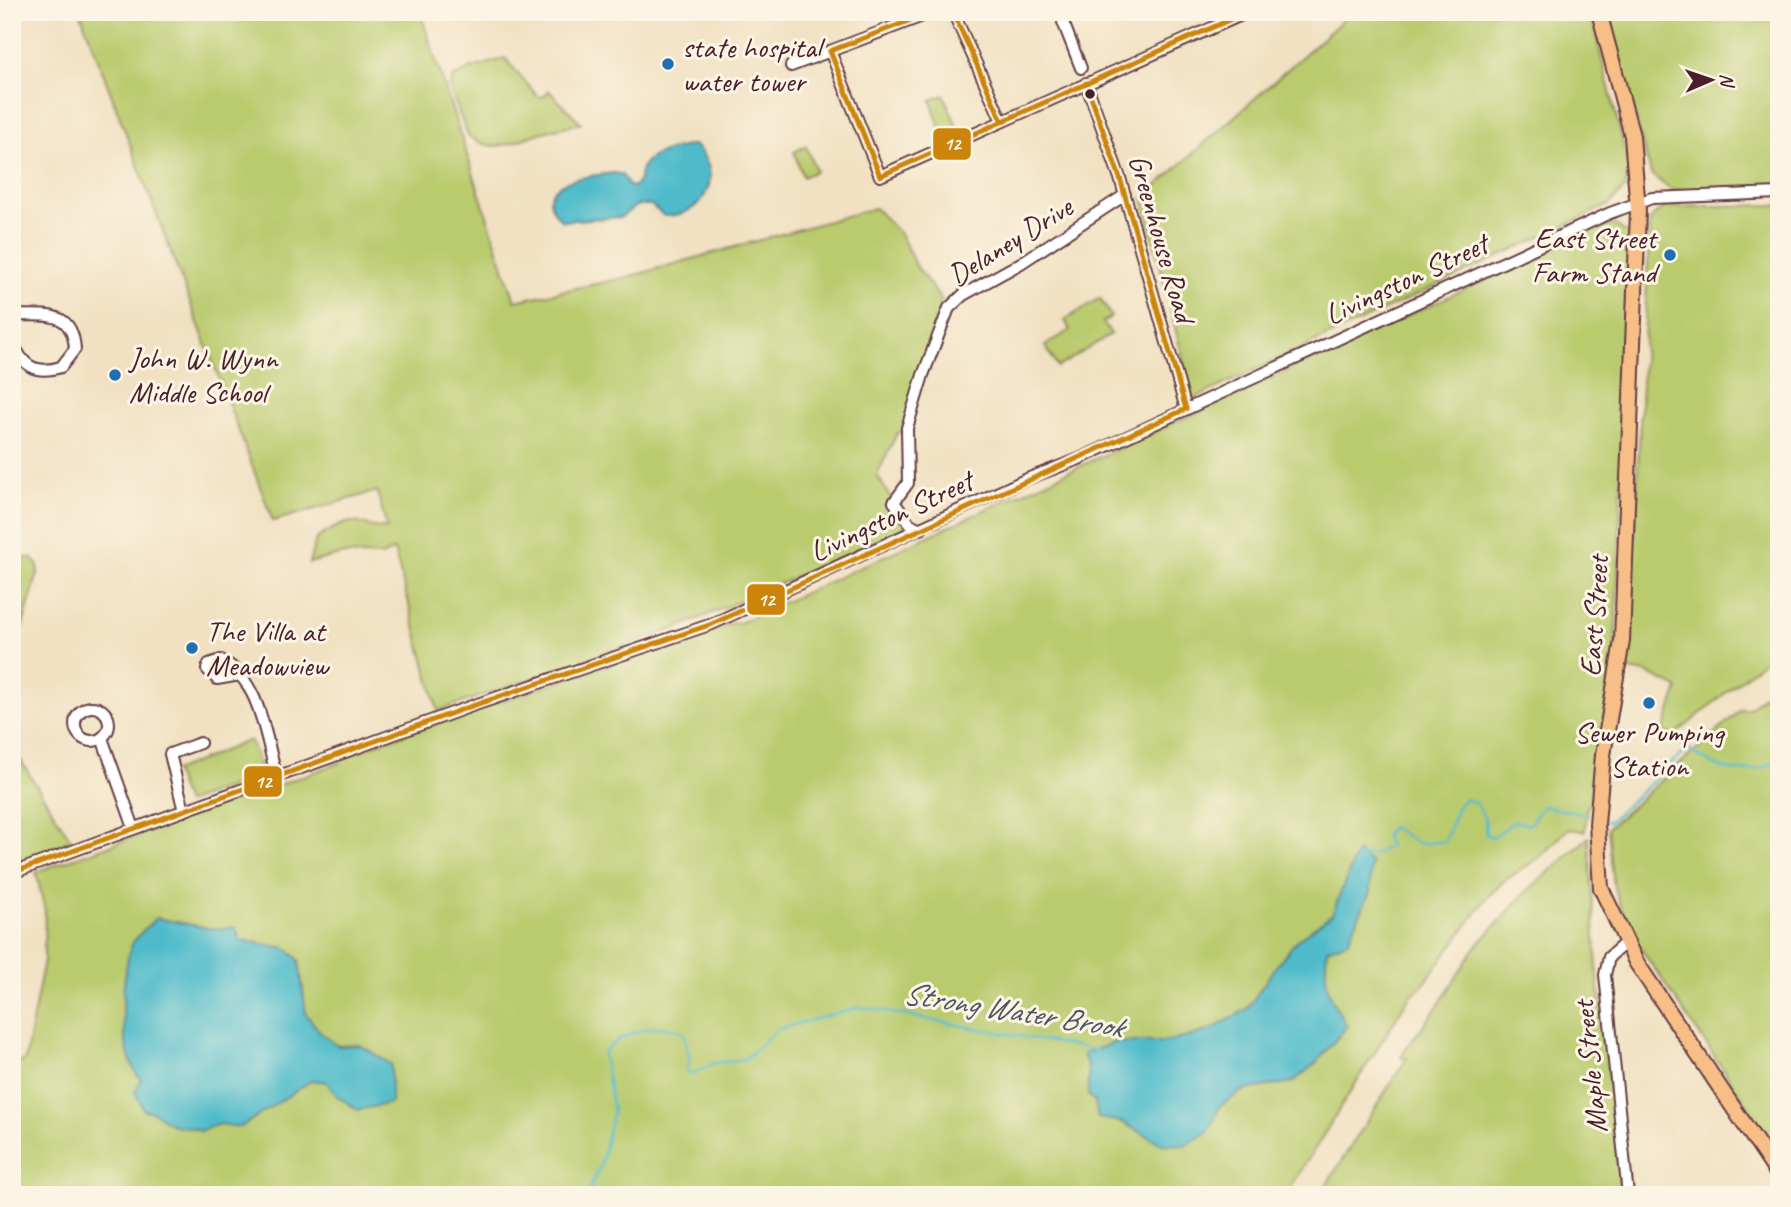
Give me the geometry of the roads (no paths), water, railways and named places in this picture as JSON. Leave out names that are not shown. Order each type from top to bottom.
[{"type":"main road","name":"East Street","points":[[1599,12],[1632,136],[1638,203],[1622,641],[1603,755],[1597,824],[1601,888],[1625,943],[1779,1176]]},
{"type":"street","points":[[791,66],[933,12]]},
{"type":"street","points":[[953,12],[1002,121]]},
{"type":"street","points":[[830,51],[880,176],[1248,12]]},
{"type":"street","points":[[1061,16],[1081,68]]},
{"type":"street","name":"Greenhouse Road","points":[[1086,83],[1125,195],[1186,410]]},
{"type":"street","name":"Livingston Street","points":[[12,873],[524,687],[701,628],[1186,410],[1523,251],[1638,203],[1664,197],[1779,194]]},
{"type":"street","name":"Delaney Drive","points":[[921,529],[910,524],[894,502],[908,483],[907,428],[923,375],[949,309],[963,295],[1021,263],[1125,195]]},
{"type":"street","points":[[12,315],[39,313],[67,323],[74,335],[75,349],[61,367],[34,370],[25,365],[12,341]]},
{"type":"street","points":[[240,675],[257,700],[264,737],[277,777]]},
{"type":"street","points":[[102,738],[134,828]]},
{"type":"street","points":[[184,811],[170,754],[200,743]]},
{"type":"street","name":"Maple Street","points":[[1625,943],[1609,957],[1605,975],[1628,1195]]},
{"type":"water","points":[[694,145],[704,156],[710,180],[707,191],[691,209],[664,216],[651,205],[638,205],[621,217],[562,221],[552,208],[550,197],[555,189],[565,183],[616,173],[622,175],[629,186],[634,187],[643,166],[651,158]]},
{"type":"water","points":[[1357,852],[1371,863],[1370,892],[1348,941],[1327,949],[1326,962],[1328,990],[1347,1026],[1317,1062],[1293,1082],[1244,1090],[1220,1106],[1208,1132],[1185,1145],[1162,1144],[1122,1122],[1098,1118],[1095,1102],[1088,1095],[1088,1069],[1083,1054],[1116,1042],[1162,1042],[1184,1038],[1210,1030],[1247,1009],[1297,940],[1332,914]]},
{"type":"water","points":[[156,918],[213,929],[235,927],[241,940],[286,948],[299,960],[306,1014],[321,1033],[338,1046],[360,1045],[391,1064],[391,1103],[358,1110],[337,1096],[327,1082],[312,1080],[241,1127],[219,1124],[200,1131],[171,1124],[157,1114],[144,1110],[135,1092],[141,1080],[128,1052],[123,996],[131,947]]},
{"type":"waterway","name":"Strong Water Brook","points":[[1606,821],[1609,822],[1688,748],[1710,762],[1732,770],[1755,770],[1779,760]]},
{"type":"waterway","name":"Strong Water Brook","points":[[1363,859],[1364,855],[1374,855],[1389,846],[1385,836],[1391,827],[1420,844],[1445,841],[1458,806],[1465,799],[1476,803],[1485,819],[1486,835],[1493,837],[1515,821],[1529,825],[1543,806],[1588,815]]},
{"type":"waterway","name":"Strong Water Brook","points":[[587,1195],[601,1164],[613,1110],[603,1053],[619,1040],[641,1030],[664,1027],[684,1033],[690,1060],[686,1071],[693,1074],[714,1063],[745,1059],[778,1029],[860,1007],[1095,1050]]},
{"type":"place","name":"state hospital water tower","points":[[668,64]]},
{"type":"place","name":"East Street Farm Stand","points":[[1670,255]]},
{"type":"place","name":"John W. Wynn Middle School","points":[[115,375]]},
{"type":"place","name":"The Villa at Meadowview","points":[[192,648]]},
{"type":"place","name":"Sewer Pumping Station","points":[[1649,703]]}]
